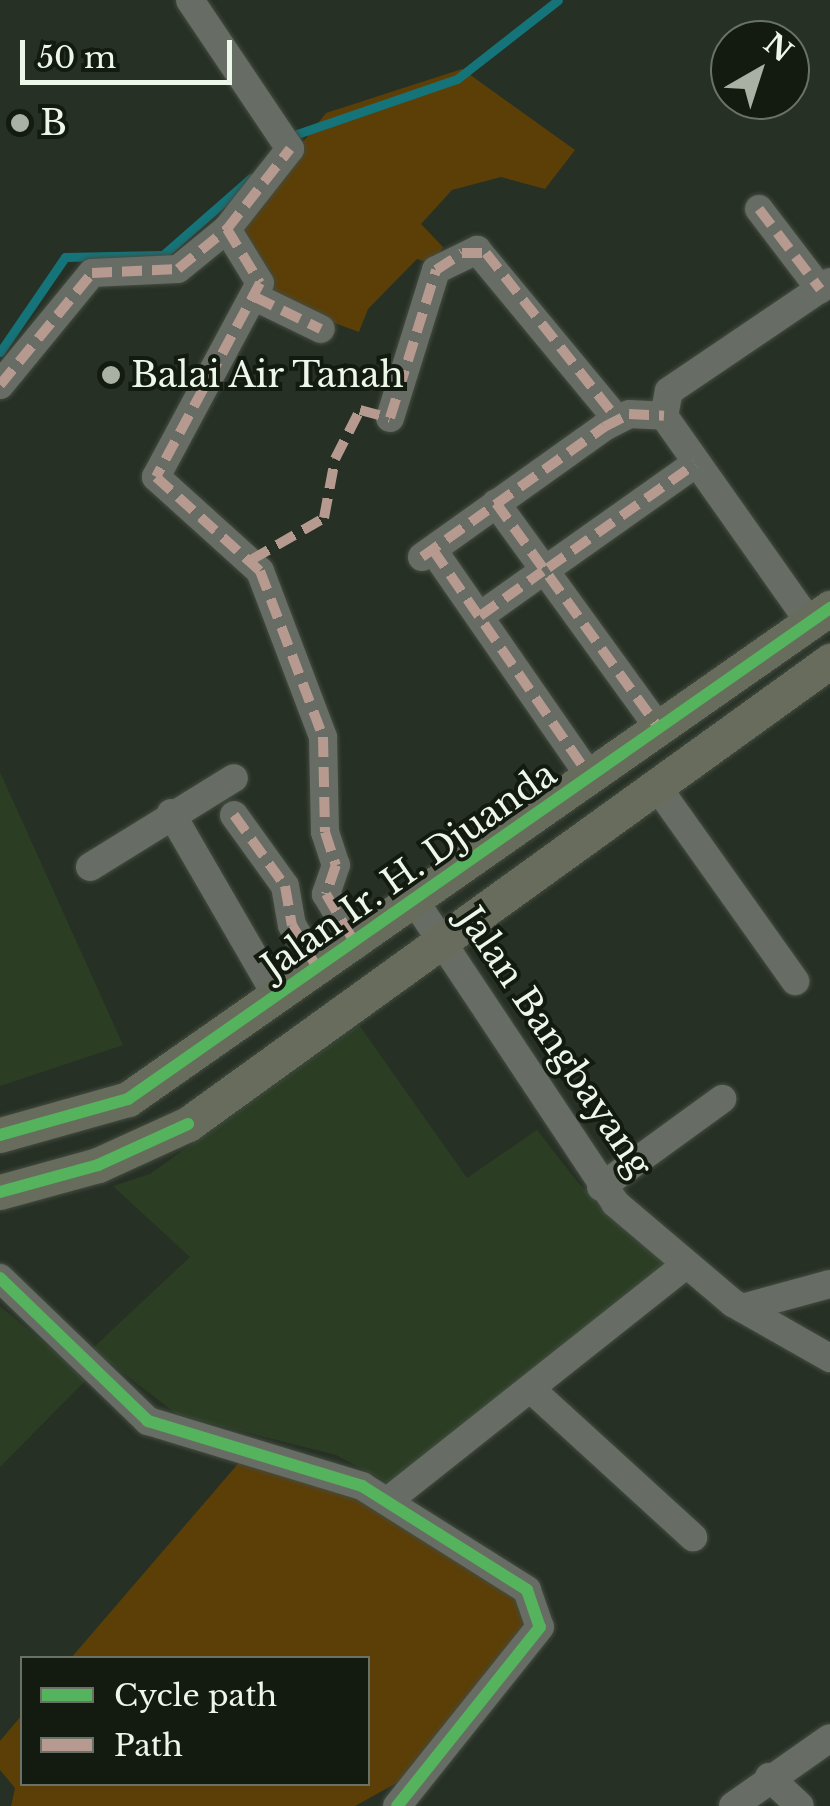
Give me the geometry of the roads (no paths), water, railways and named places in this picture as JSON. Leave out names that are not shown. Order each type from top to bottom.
[{"type":"main road","name":"Jalan Ir. H. Djuanda","points":[[0,1135],[128,1099],[319,971],[820,616]]},
{"type":"main road","points":[[0,1192],[98,1165],[188,1124],[446,943],[830,661]]},
{"type":"main road","points":[[163,1076],[188,1124]]},
{"type":"street","points":[[0,384],[92,273],[178,269],[227,229],[290,149],[190,0]]},
{"type":"street","points":[[760,209],[825,285],[669,391],[664,416],[695,464],[820,616]]},
{"type":"street","points":[[227,229],[261,272],[254,297],[156,477],[260,571],[323,737],[325,832],[336,865],[326,894],[356,945]]},
{"type":"street","points":[[390,418],[436,270],[477,250],[618,420]]},
{"type":"street","points":[[254,297],[321,329]]},
{"type":"street","points":[[591,778],[480,616],[427,553],[618,420],[664,416]]},
{"type":"street","points":[[480,616],[695,464]]},
{"type":"street","points":[[496,503],[659,728]]},
{"type":"street","points":[[90,867],[171,813],[234,778]]},
{"type":"street","points":[[658,788],[795,980]]},
{"type":"street","points":[[171,813],[278,998]]},
{"type":"street","points":[[234,815],[286,886],[292,925],[319,971]]},
{"type":"street","name":"Jalan Bangbayang","points":[[416,902],[601,1187],[684,1266],[742,1308],[830,1358]]},
{"type":"street","points":[[601,1187],[722,1099]]},
{"type":"street","points":[[389,1500],[533,1390],[684,1266]]},
{"type":"street","points":[[0,1278],[148,1421],[389,1500],[527,1590],[540,1627],[397,1806]]},
{"type":"street","points":[[742,1308],[830,1284]]},
{"type":"street","points":[[533,1390],[693,1537]]},
{"type":"street","points":[[733,1806],[830,1738]]},
{"type":"street","points":[[770,1777],[800,1806]]},
{"type":"waterway","points":[[297,134],[457,79],[558,0]]},
{"type":"waterway","points":[[0,352],[65,257],[163,255],[251,178]]},
{"type":"place","name":"B","points":[[20,123]]},
{"type":"place","name":"Balai Air Tanah","points":[[111,375]]}]
